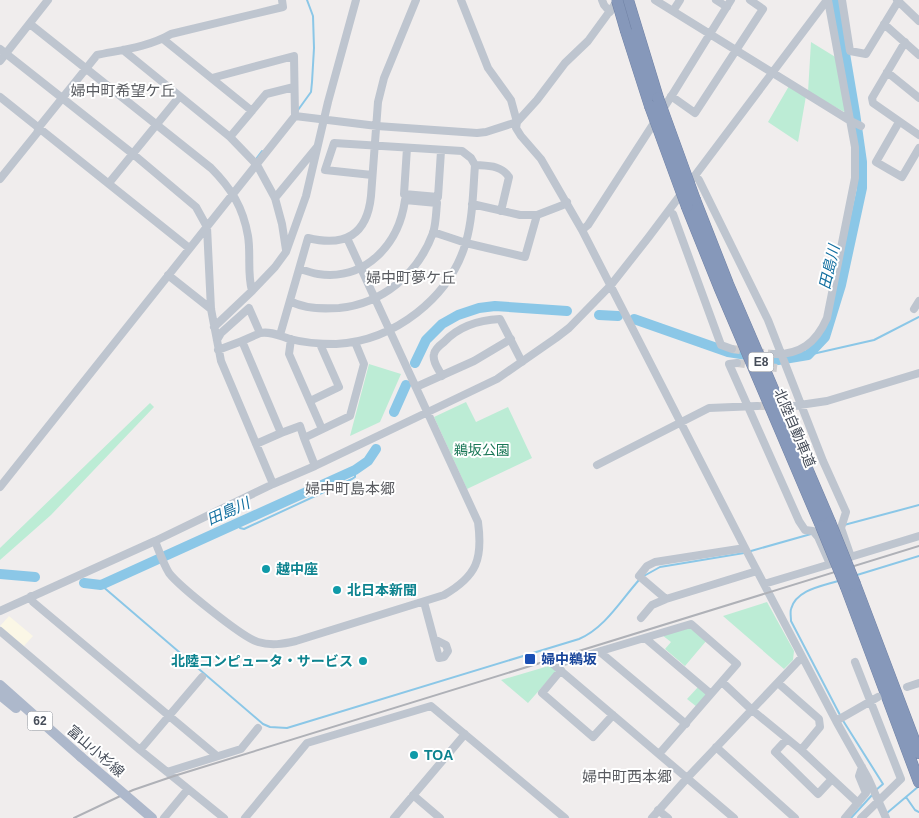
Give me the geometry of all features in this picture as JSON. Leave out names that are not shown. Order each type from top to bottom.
[{"type":"highway","name":"北陸自動車道","points":[[617,0],[630,26],[654,102],[720,289],[826,524],[919,753]]},
{"type":"highway","name":"北陸自動車道","points":[[628,0],[630,26]]},
{"type":"highway","name":"北陸自動車道","points":[[851,586],[919,782]]},
{"type":"main road","name":"富山小杉線","points":[[0,685],[142,818]]},
{"type":"main road","name":"富山小杉線","points":[[0,695],[152,818]]},
{"type":"street","points":[[0,61],[3,51],[30,24],[48,0]]},
{"type":"street","points":[[0,179],[97,55],[123,50],[163,39],[171,34],[284,6],[282,0]]},
{"type":"street","points":[[214,327],[252,291],[275,267],[286,252],[306,196],[356,0]]},
{"type":"street","points":[[280,335],[308,238],[331,242],[347,238],[356,233],[364,223],[370,210],[378,102],[384,78],[416,0]]},
{"type":"street","points":[[461,0],[488,68],[511,100],[517,122],[516,128],[541,159],[582,230],[745,548],[862,767],[886,818]]},
{"type":"street","points":[[602,0],[610,12]]},
{"type":"street","points":[[296,116],[376,126],[477,133],[517,122],[537,100],[565,63],[588,41],[617,0]]},
{"type":"street","points":[[655,0],[849,120],[862,126]]},
{"type":"street","points":[[673,11],[680,0]]},
{"type":"street","points":[[582,230],[588,225],[672,96],[729,3],[716,0]]},
{"type":"street","points":[[672,96],[695,113],[764,9],[750,0]]},
{"type":"street","points":[[0,611],[155,541],[497,379],[569,328],[611,285],[648,238],[827,0]]},
{"type":"street","points":[[773,354],[802,349],[812,343],[821,332],[827,318],[855,178],[855,147],[827,0]]},
{"type":"street","points":[[842,0],[850,50],[866,54],[898,0],[919,21]]},
{"type":"street","points":[[30,24],[211,168],[234,194],[248,236],[252,291]]},
{"type":"street","points":[[884,24],[919,55]]},
{"type":"street","points":[[163,39],[252,111]]},
{"type":"street","points":[[905,42],[872,98],[873,103],[919,135]]},
{"type":"street","points":[[123,50],[230,138],[256,165],[275,198],[282,224],[286,252]]},
{"type":"street","points":[[3,51],[133,154],[196,207],[207,227],[211,309],[220,361],[273,484]]},
{"type":"street","points":[[0,487],[296,116],[294,56],[212,78]]},
{"type":"street","points":[[887,72],[919,98]]},
{"type":"street","points":[[230,138],[266,94],[294,87]]},
{"type":"street","points":[[0,97],[189,248]]},
{"type":"street","points":[[109,183],[179,97]]},
{"type":"street","points":[[899,122],[876,162],[902,177],[916,158],[919,148]]},
{"type":"street","points":[[218,350],[260,332],[269,332],[291,339],[320,344],[355,342],[389,330],[414,316],[432,300],[452,273],[466,242],[472,204],[475,165],[471,158],[462,151],[334,143],[325,170],[372,175]]},
{"type":"street","points":[[275,198],[318,146]]},
{"type":"street","points":[[407,148],[404,194],[438,197],[442,151]]},
{"type":"street","points":[[475,165],[493,166],[506,172],[509,177],[501,211]]},
{"type":"street","points":[[700,180],[768,320],[823,461],[846,512],[841,528],[851,557]]},
{"type":"street","points":[[290,301],[305,307],[348,307],[375,298],[389,290],[411,271],[420,260],[433,232],[437,203],[404,200],[400,222],[389,245],[379,256],[360,268],[334,275],[318,274],[300,269]]},
{"type":"street","points":[[472,204],[520,215],[537,215],[563,205],[566,202]]},
{"type":"street","points":[[674,214],[721,345],[732,349]]},
{"type":"street","points":[[433,232],[525,257],[537,215]]},
{"type":"street","points":[[155,541],[164,564],[176,581],[241,634],[256,642],[268,644],[283,644],[296,641],[424,602],[444,595],[458,587],[470,575],[479,557],[481,542],[478,522],[347,238]]},
{"type":"street","points":[[168,275],[211,309]]},
{"type":"street","points":[[242,300],[250,308],[260,332]]},
{"type":"street","points":[[914,309],[919,301]]},
{"type":"street","points":[[217,340],[221,333],[250,308]]},
{"type":"street","points":[[442,376],[434,360],[434,353],[439,346],[457,330],[469,324],[489,319],[500,319],[522,362]]},
{"type":"street","points":[[291,339],[289,354],[322,430]]},
{"type":"street","points":[[416,387],[474,361],[511,339]]},
{"type":"street","points":[[242,341],[282,433]]},
{"type":"street","points":[[304,438],[350,416],[364,364],[355,342]]},
{"type":"street","points":[[310,401],[339,387],[320,344]]},
{"type":"street","points":[[737,363],[729,364],[799,521],[805,530],[813,531],[818,537],[830,564]]},
{"type":"street","points":[[777,368],[787,369]]},
{"type":"street","points":[[793,406],[827,401],[919,373]]},
{"type":"street","points":[[597,465],[708,408],[757,406]]},
{"type":"street","points":[[256,444],[300,426],[315,466]]},
{"type":"street","points":[[764,584],[919,536]]},
{"type":"street","points":[[666,599],[639,576],[647,566],[655,562],[745,548]]},
{"type":"street","points":[[642,618],[652,605],[666,599],[757,571]]},
{"type":"street","points":[[31,596],[33,602],[217,756]]},
{"type":"street","points":[[424,602],[434,639]]},
{"type":"street","points":[[659,754],[737,664],[691,624],[554,665],[734,818]]},
{"type":"street","points":[[0,631],[140,750],[224,818]]},
{"type":"street","points":[[645,638],[711,694]]},
{"type":"street","points":[[600,652],[686,724]]},
{"type":"street","points":[[652,818],[688,777],[802,657]]},
{"type":"street","points":[[855,662],[901,779],[861,818]]},
{"type":"street","points":[[561,670],[542,693],[593,737],[613,714]]},
{"type":"street","points":[[140,750],[202,677]]},
{"type":"street","points":[[722,682],[858,802]]},
{"type":"street","points":[[778,683],[819,719],[820,727],[801,750]]},
{"type":"street","points":[[908,686],[919,683]]},
{"type":"street","points":[[836,721],[878,697]]},
{"type":"street","points":[[245,818],[307,744],[431,706],[565,818]]},
{"type":"street","points":[[167,772],[241,749],[258,728]]},
{"type":"street","points":[[394,818],[465,734]]},
{"type":"street","points":[[787,739],[775,752],[818,794],[832,779]]},
{"type":"street","points":[[716,747],[796,818]]},
{"type":"street","points":[[845,818],[866,793],[859,776],[862,767]]},
{"type":"street","points":[[164,818],[188,789]]},
{"type":"street","points":[[413,795],[440,818]]},
{"type":"street","points":[[658,810],[668,818]]},
{"type":"shaded area","points":[[9,616],[33,636],[24,646],[0,626]]},
{"type":"green space","points":[[811,42],[837,58],[848,114],[808,92]]},
{"type":"green space","points":[[789,86],[806,96],[798,142],[768,122]]},
{"type":"green space","points":[[369,364],[401,374],[380,422],[350,436]]},
{"type":"green space","name":"鵜坂公園","points":[[466,402],[476,422],[508,407],[532,458],[467,489],[434,417]]},
{"type":"green space","points":[[150,403],[154,407],[51,515],[0,560],[0,548]]},
{"type":"green space","points":[[767,602],[794,651],[793,660],[784,669],[723,616]]},
{"type":"green space","points":[[688,627],[707,640],[685,666],[665,649],[671,642],[662,635]]},
{"type":"green space","points":[[552,665],[557,670],[528,703],[501,680]]},
{"type":"green space","points":[[699,686],[706,692],[706,697],[697,707],[687,699]]},
{"type":"waterway","points":[[298,110],[311,92],[312,82],[313,16],[307,0]]},
{"type":"waterway","name":"田島川","points":[[634,319],[728,352],[778,360],[808,355],[825,337],[841,285],[862,188],[862,162],[836,0]]},
{"type":"waterway","points":[[256,159],[262,151]]},
{"type":"waterway","name":"田島川","points":[[415,363],[426,340],[442,324],[458,315],[479,308],[495,306],[567,311]]},
{"type":"waterway","name":"田島川","points":[[599,315],[618,316]]},
{"type":"waterway","points":[[808,355],[874,340],[919,317]]},
{"type":"waterway","name":"田島川","points":[[394,412],[406,385]]},
{"type":"waterway","name":"田島川","points":[[84,583],[101,585],[355,470],[368,461],[376,449]]},
{"type":"waterway","points":[[237,524],[240,528],[244,529],[352,479],[355,477],[355,470]]},
{"type":"waterway","points":[[844,525],[919,505]]},
{"type":"waterway","points":[[751,551],[811,534]]},
{"type":"waterway","points":[[642,577],[660,567],[744,553]]},
{"type":"waterway","points":[[857,575],[919,556]]},
{"type":"waterway","name":"田島川","points":[[0,574],[35,577]]},
{"type":"waterway","points":[[101,585],[263,724],[270,727],[287,728],[579,639],[605,621],[639,580]]},
{"type":"waterway","points":[[838,581],[817,587],[798,597],[791,609],[791,621],[840,715]]},
{"type":"waterway","points":[[842,719],[883,784],[876,790]]},
{"type":"waterway","points":[[887,813],[919,786]]},
{"type":"waterway","points":[[851,818],[873,794]]},
{"type":"waterway","points":[[906,797],[915,810],[919,812]]},
{"type":"tunnel","points":[[732,349],[773,354]]},
{"type":"tunnel","points":[[737,363],[777,368]]},
{"type":"tunnel","points":[[757,406],[793,406]]},
{"type":"railway","points":[[74,818],[133,790],[174,776],[919,546]]},
{"type":"place","name":"越中座","points":[[266,569]]},
{"type":"place","name":"北日本新聞","points":[[337,590]]},
{"type":"place","name":"婦中鵜坂","points":[[530,659]]},
{"type":"place","name":"北陸コンピュータ・サービス","points":[[363,661]]},
{"type":"place","name":"TOA","points":[[414,755]]},
{"type":"district","name":"婦中町希望ケ丘","points":[[123,90]]},
{"type":"district","name":"婦中町夢ケ丘","points":[[411,277]]},
{"type":"district","name":"婦中町島本郷","points":[[350,488]]},
{"type":"district","name":"婦中町西本郷","points":[[627,776]]}]
